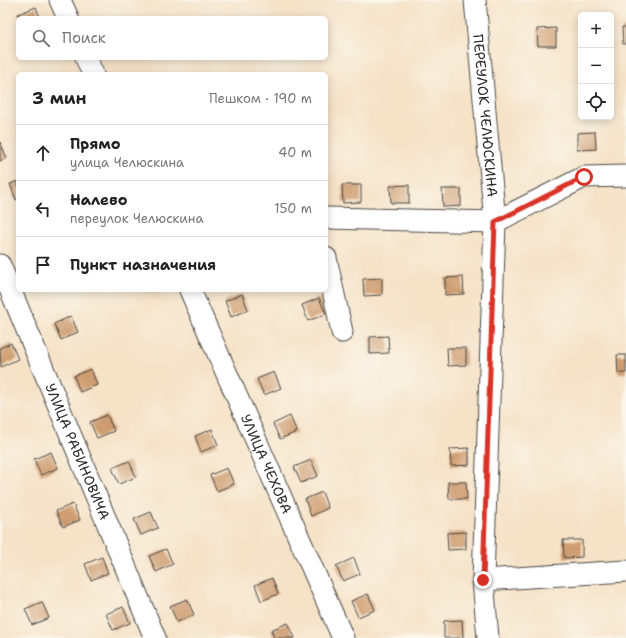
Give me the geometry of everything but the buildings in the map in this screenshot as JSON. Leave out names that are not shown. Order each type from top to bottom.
[{"type":"street","points":[[60,0],[67,16]]},
{"type":"street","name":"ПЕРЕУЛОК ЧЕЛЮСКИНА","points":[[475,0],[495,222],[483,580],[488,638]]},
{"type":"street","points":[[87,60],[92,72]]},
{"type":"street","points":[[328,218],[495,222],[584,177],[626,176]]},
{"type":"street","name":"УЛИЦА РАБИНОВИЧА","points":[[0,265],[155,638]]},
{"type":"street","points":[[328,267],[342,332]]},
{"type":"street","name":"УЛИЦА ЧЕХОВА","points":[[191,292],[342,638]]},
{"type":"street","points":[[483,580],[626,571]]},
{"type":"route","points":[[483,580],[495,222],[584,177]]}]
